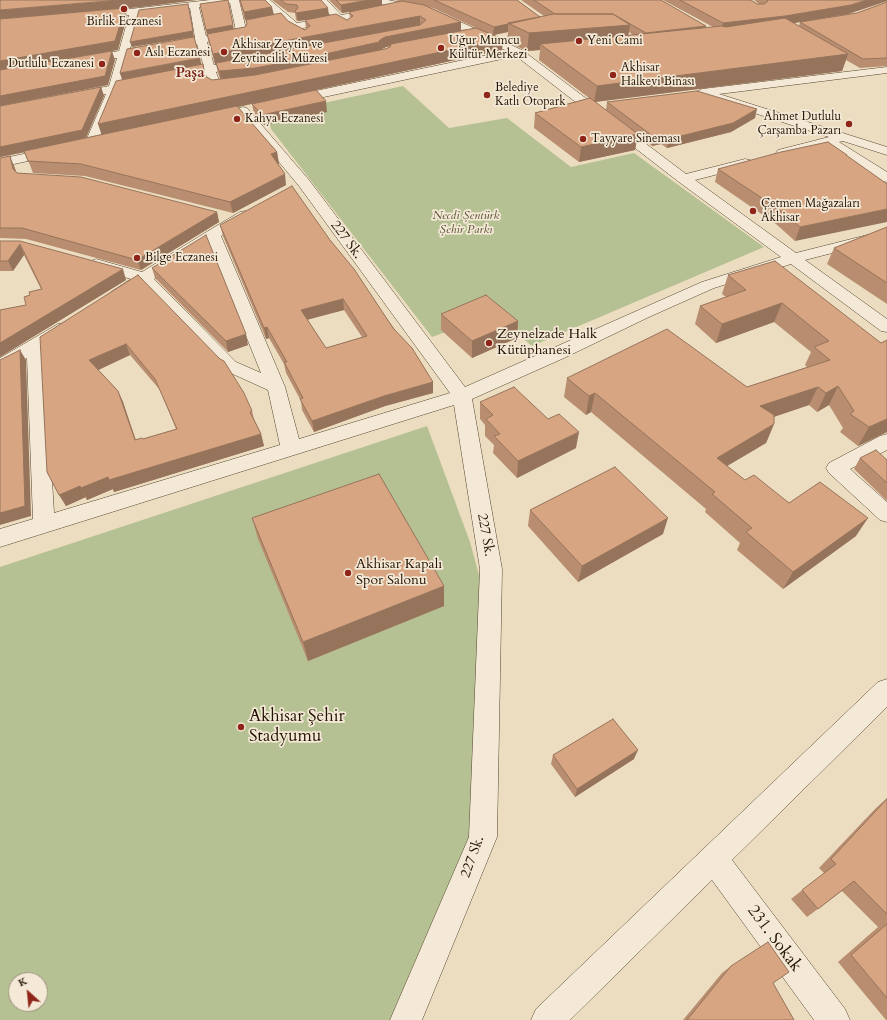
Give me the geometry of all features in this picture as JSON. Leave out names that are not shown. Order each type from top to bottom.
[{"type":"street","points":[[91,143],[114,88],[139,11],[150,0]]},
{"type":"street","points":[[78,62],[201,39],[244,27],[234,0],[88,16]]},
{"type":"street","points":[[264,0],[311,40]]},
{"type":"street","points":[[322,0],[334,7],[339,18],[355,31]]},
{"type":"street","points":[[376,0],[428,11],[493,40],[521,55],[684,179],[887,327]]},
{"type":"street","points":[[294,27],[408,6],[424,0]]},
{"type":"street","points":[[194,5],[201,39],[210,70],[218,89]]},
{"type":"street","points":[[315,12],[334,7]]},
{"type":"street","points":[[270,20],[300,15]]},
{"type":"street","points":[[434,27],[457,23]]},
{"type":"street","points":[[455,37],[478,33]]},
{"type":"street","points":[[493,40],[508,36]]},
{"type":"street","points":[[278,103],[408,75],[521,55],[540,56]]},
{"type":"street","points":[[166,78],[253,64]]},
{"type":"street","points":[[396,65],[408,75]]},
{"type":"street","points":[[845,66],[859,74]]},
{"type":"street","points":[[688,95],[887,70]]},
{"type":"street","points":[[352,75],[363,85]]},
{"type":"street","points":[[61,99],[151,81]]},
{"type":"street","points":[[316,83],[327,92]]},
{"type":"street","points":[[702,93],[887,151]]},
{"type":"street","points":[[591,108],[606,106]]},
{"type":"street","points":[[230,114],[257,108]]},
{"type":"street","name":"227 Sk.","points":[[243,111],[297,187],[462,396],[491,569],[483,838],[406,1020]]},
{"type":"street","points":[[684,179],[843,137]]},
{"type":"street","points":[[0,163],[22,165],[73,147],[107,140]]},
{"type":"street","points":[[829,141],[887,178]]},
{"type":"street","points":[[106,302],[235,220],[256,209]]},
{"type":"street","points":[[221,216],[235,220]]},
{"type":"street","points":[[213,234],[276,387],[291,448]]},
{"type":"street","points":[[0,538],[44,523],[462,396],[558,354],[643,313],[708,285],[792,259],[887,234]]},
{"type":"street","points":[[85,261],[144,278],[230,366],[276,387]]},
{"type":"street","points":[[0,365],[35,346],[80,318]]},
{"type":"street","points":[[35,346],[44,523]]},
{"type":"street","points":[[887,441],[836,468],[887,514]]},
{"type":"street","points":[[548,1020],[887,690]]},
{"type":"street","name":"231. Sokak","points":[[714,859],[834,1020]]},
{"type":"green space","name":"Necdi Şentürk Şehir Parkı","points":[[403,86],[449,128],[507,118],[571,167],[634,153],[764,247],[532,346],[495,314],[432,337],[271,129],[267,115]]},
{"type":"green space","name":"Akhisar Şehir Stadyumu","points":[[427,426],[470,542],[490,616],[474,837],[403,1020],[0,1020],[0,567]]},
{"type":"building","points":[[0,0],[120,0],[0,10]]},
{"type":"building","points":[[228,0],[233,25],[206,30],[200,4]]},
{"type":"building","points":[[240,0],[265,0],[272,7],[244,12]]},
{"type":"building","points":[[281,0],[321,0],[328,8],[296,13],[295,11],[298,8],[297,5],[286,4]]},
{"type":"building","points":[[336,0],[369,0],[341,5]]},
{"type":"building","points":[[434,0],[517,0],[540,17],[494,27]]},
{"type":"building","points":[[534,0],[661,0],[706,26],[646,33],[613,14],[555,14]]},
{"type":"building","points":[[680,0],[751,0],[757,4],[764,4],[768,1],[767,0],[867,0],[851,5],[785,16],[723,23]]},
{"type":"building","points":[[402,1],[424,5],[461,22],[385,37],[379,42],[303,59],[255,68],[219,71],[216,63],[420,25],[426,20],[420,16],[213,54],[207,34],[245,27],[247,24],[246,20],[281,13],[288,21],[305,30],[310,26],[305,20],[336,14],[347,20],[353,16],[349,12]]},
{"type":"building","points":[[887,2],[887,58],[863,59],[800,22],[857,13]]},
{"type":"building","points":[[188,4],[193,31],[130,42],[139,10]]},
{"type":"building","points":[[125,8],[115,41],[0,61],[0,19]]},
{"type":"building","points":[[554,14],[613,14],[630,25],[529,33],[508,23]]},
{"type":"building","points":[[785,18],[848,54],[597,86],[540,44],[722,26],[726,27]]},
{"type":"building","points":[[476,28],[503,39],[98,124],[116,81],[203,64],[205,76],[212,80],[255,75],[385,49],[390,47],[391,44]]},
{"type":"building","points":[[194,37],[200,58],[120,73],[127,49]]},
{"type":"building","points":[[112,51],[105,76],[0,96],[0,70]]},
{"type":"building","points":[[101,87],[82,130],[0,147],[0,106]]},
{"type":"building","points":[[316,90],[326,101],[262,115],[252,104]]},
{"type":"building","points":[[697,91],[757,109],[733,123],[669,139],[663,135],[654,137],[607,102]]},
{"type":"building","points":[[590,98],[638,134],[581,147],[535,113]]},
{"type":"building","points":[[237,106],[277,152],[271,154],[285,174],[230,202],[81,164],[28,161],[24,151]]},
{"type":"building","points":[[828,142],[887,184],[887,209],[800,227],[780,210],[718,169],[781,152]]},
{"type":"building","points":[[10,156],[13,169],[17,173],[81,177],[217,212],[137,260],[22,228],[0,228],[0,158]]},
{"type":"building","points":[[292,186],[330,240],[354,269],[393,328],[412,348],[433,382],[384,396],[312,421],[300,399],[303,398],[284,362],[287,362],[267,327],[264,328],[220,225]],"holes":[[[343,299],[367,336],[326,348],[301,310]]]},
{"type":"building","points":[[887,227],[887,283],[834,248]]},
{"type":"building","points":[[206,235],[246,334],[226,341],[152,268]]},
{"type":"building","points":[[0,241],[20,241],[123,269],[0,343],[0,310],[26,305],[24,297],[30,295],[29,292],[42,289],[20,244],[8,261],[0,261]]},
{"type":"building","points":[[775,261],[881,343],[887,340],[887,419],[869,427],[850,414],[854,411],[838,386],[826,393],[818,387],[760,406],[774,415],[774,424],[717,458],[745,480],[754,475],[789,503],[820,482],[868,518],[793,572],[746,532],[752,528],[712,494],[715,492],[595,393],[589,396],[567,378],[667,329],[747,387],[830,360],[814,347],[829,341],[782,303],[722,324],[700,306],[746,290],[728,275]]},
{"type":"building","points":[[138,275],[220,359],[224,361],[244,393],[252,411],[250,412],[261,434],[109,480],[108,477],[81,488],[80,486],[59,495],[47,472],[40,337]],"holes":[[[126,344],[155,379],[177,429],[135,440],[118,391],[89,360]]]},
{"type":"building","points":[[486,295],[518,321],[472,341],[441,314]]},
{"type":"building","points":[[20,350],[25,506],[0,513],[0,360]]},
{"type":"building","points":[[514,387],[548,419],[559,414],[579,432],[518,461],[494,436],[500,434],[486,419],[493,415],[480,402]]},
{"type":"building","points":[[876,450],[887,460],[887,483],[860,458]]},
{"type":"building","points":[[615,467],[668,518],[582,566],[530,510]]},
{"type":"building","name":"Akhisar Kapalı Spor Salonu","points":[[379,474],[444,586],[303,642],[252,518]]},
{"type":"building","points":[[613,719],[638,750],[577,789],[553,755]]},
{"type":"building","points":[[887,799],[887,914],[854,881],[818,909],[802,890],[836,864],[831,859]]},
{"type":"building","points":[[887,924],[887,998],[851,955]]},
{"type":"building","points":[[768,942],[789,972],[773,983],[794,1020],[687,1020],[731,966]]},
{"type":"place","name":"Birlik Eczanesi","points":[[124,9]]},
{"type":"place","name":"Yeni Cami","points":[[579,41]]},
{"type":"place","name":"Uğur Mumcu Kültür Merkezi","points":[[441,48]]},
{"type":"place","name":"Akhisar Zeytin ve Zeytincilik Müzesi","points":[[224,52]]},
{"type":"place","name":"Aslı Eczanesi","points":[[137,53]]},
{"type":"place","name":"Dutlulu Eczanesi","points":[[102,64]]},
{"type":"place","name":"Akhisar Halkevi Binası","points":[[613,75]]},
{"type":"place","name":"Belediye Katlı Otopark","points":[[487,95]]},
{"type":"place","name":"Kahya Eczanesi","points":[[237,119]]},
{"type":"place","name":"Ahmet Dutlulu Çarşamba Pazarı","points":[[849,124]]},
{"type":"place","name":"Tayyare Sineması","points":[[583,139]]},
{"type":"place","name":"Çetmen Mağazaları Akhisar","points":[[753,211]]},
{"type":"place","name":"Bilge Eczanesi","points":[[137,258]]},
{"type":"place","name":"Zeynelzade Halk Kütüphanesi","points":[[489,343]]},
{"type":"place","name":"Akhisar Kapalı Spor Salonu","points":[[348,573]]},
{"type":"place","name":"Akhisar Şehir Stadyumu","points":[[241,727]]},
{"type":"district","name":"Paşa","points":[[190,74]]}]
